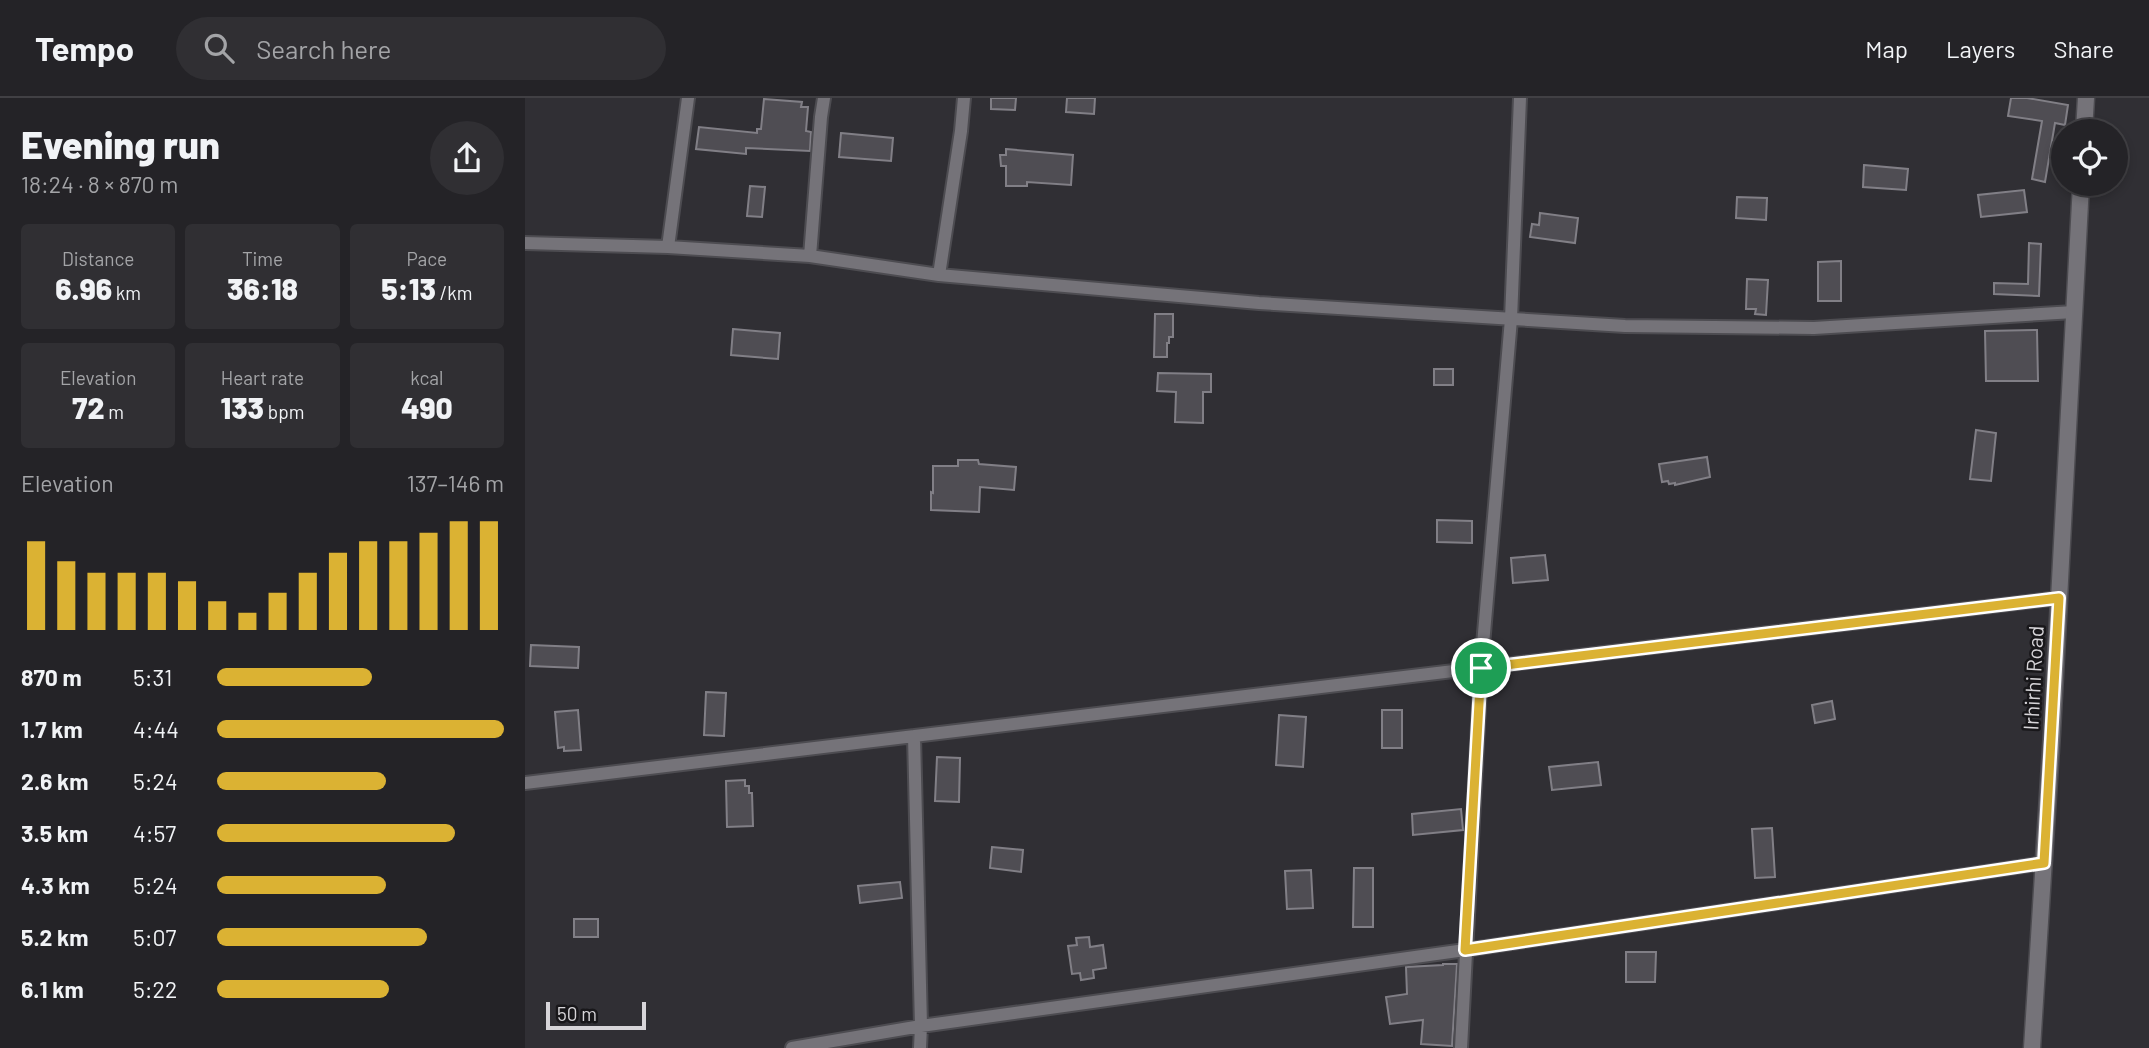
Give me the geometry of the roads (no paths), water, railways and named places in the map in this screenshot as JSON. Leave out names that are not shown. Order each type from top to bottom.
[{"type":"street","points":[[668,247],[688,98]]},
{"type":"street","points":[[810,256],[824,98]]},
{"type":"street","points":[[939,275],[964,98]]},
{"type":"street","points":[[1461,1048],[1481,668],[1511,319],[1520,98]]},
{"type":"street","points":[[2085,119],[2086,98]]},
{"type":"street","name":"Irhirhi Road","points":[[2032,1048],[2080,196]]},
{"type":"street","points":[[525,243],[668,247],[810,256],[939,275],[1259,303],[1625,326],[1814,328],[2074,312]]},
{"type":"street","points":[[525,783],[2059,598]]},
{"type":"street","points":[[914,736],[920,1048]]},
{"type":"street","points":[[792,1048],[921,1026],[1465,950],[2044,863]]}]
